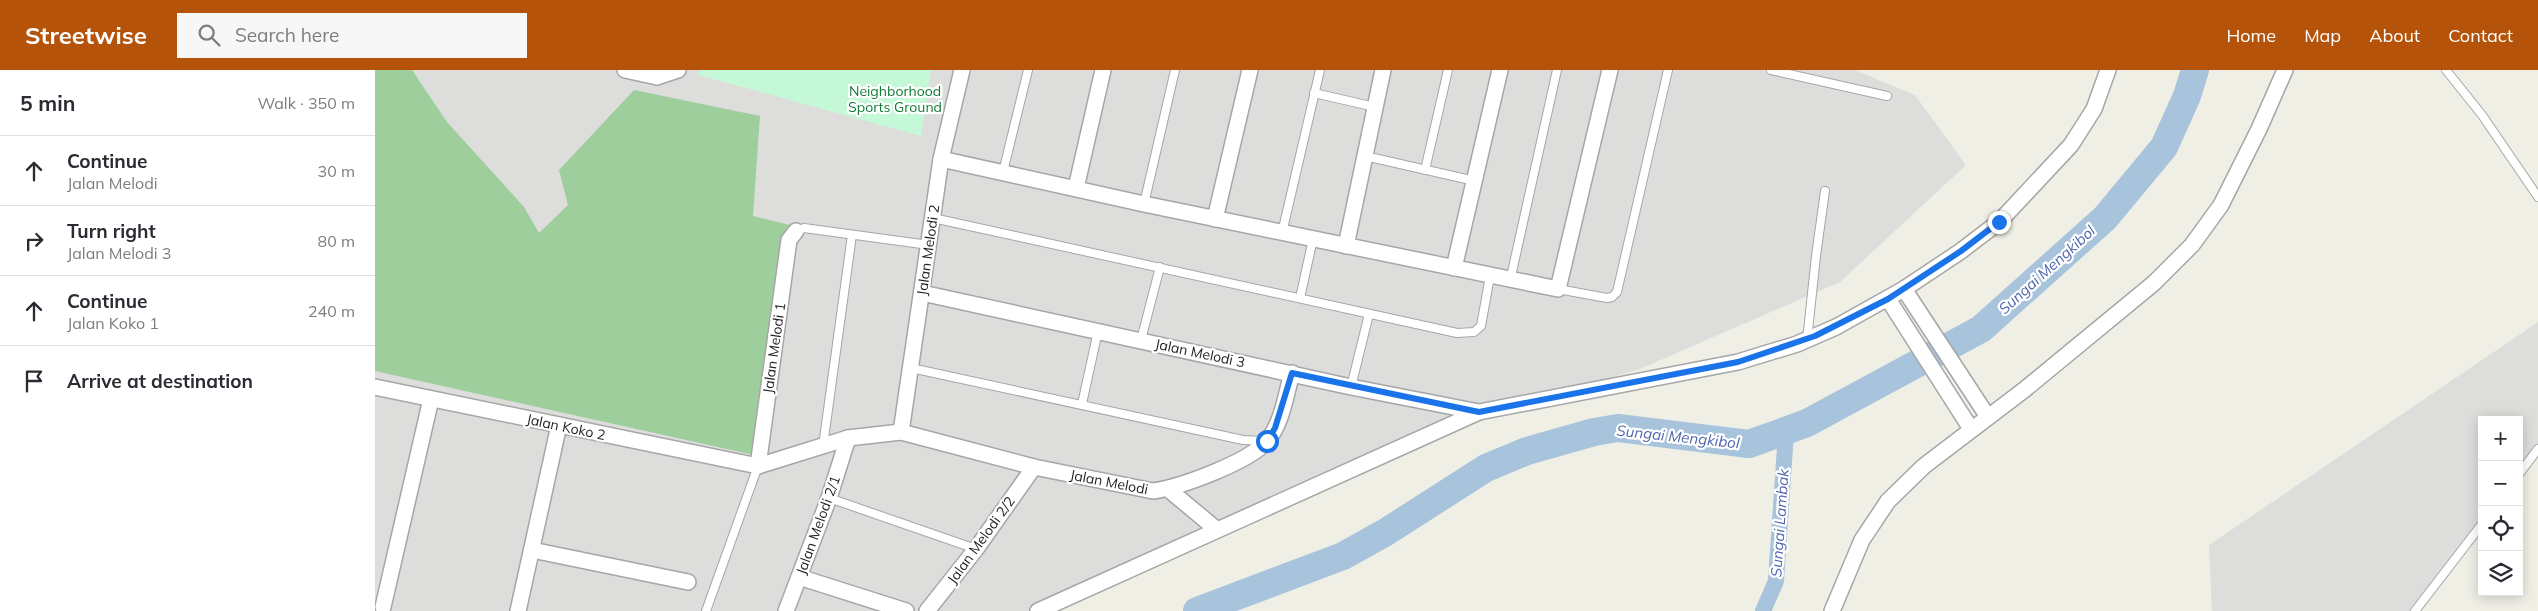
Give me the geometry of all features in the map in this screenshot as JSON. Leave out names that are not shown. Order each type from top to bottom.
[{"type":"street","points":[[625,70],[657,77],[677,71]]},
{"type":"street","name":"Jalan Melodi 2","points":[[901,432],[941,159],[962,70]]},
{"type":"street","points":[[1076,188],[1103,70]]},
{"type":"street","points":[[1215,219],[1250,70]]},
{"type":"street","points":[[1346,246],[1383,70]]},
{"type":"street","points":[[1454,268],[1500,70]]},
{"type":"street","points":[[941,159],[1215,219],[1510,281],[1558,289],[1610,70]]},
{"type":"street","points":[[1038,611],[1216,529],[1479,412],[1738,362],[1807,340],[1888,299],[1993,226],[2059,160],[2094,109],[2109,70]]},
{"type":"street","points":[[1832,611],[1862,540],[1888,501],[1924,466],[2024,390],[2155,284],[2192,246],[2221,205],[2259,129],[2285,70]]},
{"type":"street","name":"Jalan Melodi 1","points":[[758,466],[789,240],[796,231]]},
{"type":"street","points":[[1904,289],[1988,416]]},
{"type":"street","name":"Jalan Melodi 3","points":[[922,293],[1351,387],[1479,412]]},
{"type":"street","points":[[1888,299],[1971,429]]},
{"type":"street","name":"Jalan Melodi","points":[[901,432],[1034,467],[1153,491],[1168,489],[1248,456],[1267,441],[1275,428],[1292,373]]},
{"type":"street","name":"Jalan Koko 2","points":[[375,387],[758,466]]},
{"type":"street","points":[[383,607],[431,398]]},
{"type":"street","points":[[519,611],[559,425]]},
{"type":"street","points":[[758,466],[848,438],[901,432]]},
{"type":"street","name":"Jalan Melodi 2/1","points":[[786,611],[829,498],[848,438]]},
{"type":"street","name":"Jalan Melodi 2/2","points":[[927,611],[976,549],[1034,467]]},
{"type":"street","points":[[1168,489],[1216,529]]},
{"type":"street","points":[[532,550],[688,582]]},
{"type":"street","points":[[799,578],[906,611]]},
{"type":"lane","points":[[1003,172],[1028,70]]},
{"type":"lane","points":[[1144,204],[1175,70]]},
{"type":"lane","points":[[1282,233],[1320,70]]},
{"type":"lane","points":[[1425,170],[1448,70]]},
{"type":"lane","points":[[1510,281],[1557,70]]},
{"type":"lane","points":[[1558,289],[1607,298],[1612,297],[1617,292],[1668,70]]},
{"type":"lane","points":[[1771,70],[1887,96]]},
{"type":"lane","points":[[2446,70],[2482,115],[2538,197]]},
{"type":"lane","points":[[1314,93],[1375,107]]},
{"type":"lane","points":[[1365,156],[1475,181]]},
{"type":"lane","points":[[1807,340],[1825,191]]},
{"type":"lane","points":[[933,218],[1457,334],[1474,332],[1481,326],[1490,276]]},
{"type":"lane","points":[[796,231],[803,228],[929,245]]},
{"type":"lane","points":[[823,446],[852,235]]},
{"type":"lane","points":[[1299,298],[1313,239]]},
{"type":"lane","points":[[1141,340],[1160,267]]},
{"type":"lane","points":[[1351,387],[1369,314]]},
{"type":"lane","points":[[1083,404],[1098,331]]},
{"type":"lane","points":[[911,368],[1243,440],[1267,441]]},
{"type":"lane","points":[[2523,469],[2538,449]]},
{"type":"lane","points":[[706,611],[758,466]]},
{"type":"lane","points":[[829,498],[976,549]]},
{"type":"lane","points":[[2415,611],[2478,529]]},
{"type":"shaded area","points":[[375,70],[1855,70],[1915,95],[1966,165],[1840,282],[1640,369],[1470,420],[1052,611],[375,611]]},
{"type":"shaded area","points":[[2538,322],[2538,449],[2523,469],[2523,416],[2478,416],[2478,529],[2418,611],[2212,611],[2209,545]]},
{"type":"green space","points":[[375,70],[412,70],[447,122],[524,207],[539,233],[568,205],[559,170],[634,90],[760,116],[753,216],[790,225],[754,455],[375,371]]},
{"type":"green space","name":"Neighborhood Sports Ground","points":[[699,70],[931,70],[921,136],[698,75]]},
{"type":"waterway","name":"Sungai Mengkibol","points":[[1197,611],[1343,556],[1386,532],[1486,468],[1527,451],[1594,432],[1618,428],[1749,444],[1807,423],[1981,329],[2105,218],[2164,147],[2187,96],[2195,70]]},
{"type":"waterway","name":"Sungai Lambak","points":[[1763,611],[1776,581],[1786,432]]},
{"type":"route","points":[[1267,441],[1275,428],[1292,373],[1351,387],[1479,412],[1738,362],[1797,344],[1888,299],[1961,251],[1999,222]]}]
